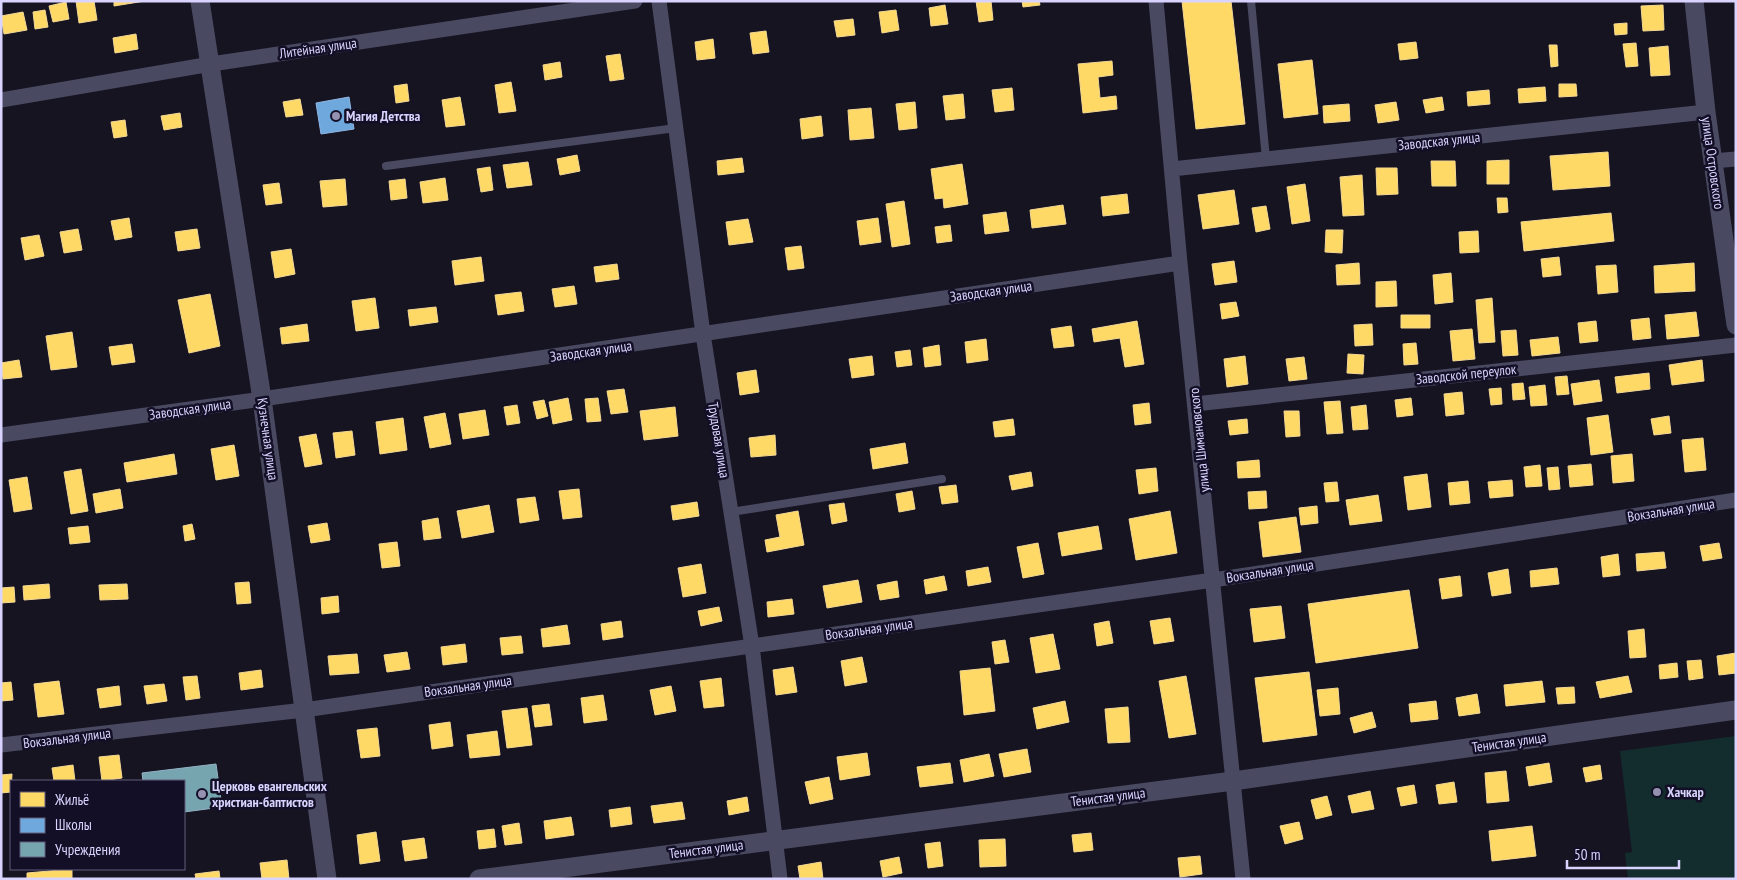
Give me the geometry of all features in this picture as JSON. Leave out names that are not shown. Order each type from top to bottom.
[{"type":"street","name":"Кузнечная улица","points":[[200,1],[262,400],[327,879]]},
{"type":"street","name":"Литейная улица","points":[[1,100],[211,64],[635,1]]},
{"type":"street","name":"Трудовая улица","points":[[659,1],[702,334],[752,646],[780,879]]},
{"type":"street","name":"улица Шимановского","points":[[1156,1],[1180,263],[1243,879]]},
{"type":"street","name":"улица Островского","points":[[1694,1],[1712,161],[1736,325]]},
{"type":"street","name":"Заводская улица","points":[[1172,169],[1706,112]]},
{"type":"street","points":[[1712,161],[1736,159]]},
{"type":"street","name":"Заводская улица","points":[[1,435],[262,400],[1180,263]]},
{"type":"street","name":"Заводской переулок","points":[[1195,404],[1736,345]]},
{"type":"street","name":"Вокзальная улица","points":[[1,745],[304,710],[1213,580],[1736,500]]},
{"type":"street","name":"Тенистая улица","points":[[479,879],[1233,781],[1736,710]]},
{"type":"lane","points":[[1251,1],[1266,159]]},
{"type":"lane","points":[[386,166],[676,128]]},
{"type":"lane","points":[[731,512],[942,479]]},
{"type":"green space","points":[[1736,736],[1736,879],[1628,879],[1625,853],[1632,852],[1620,751]]},
{"type":"building: Жильё","points":[[76,1],[94,1],[97,20],[79,23]]},
{"type":"building: Жильё","points":[[114,1],[145,1],[114,6]]},
{"type":"building: Жильё","points":[[976,1],[991,1],[993,20],[979,22]]},
{"type":"building: Жильё","points":[[1022,1],[1039,1],[1040,5],[1023,7]]},
{"type":"building: Жильё","points":[[1182,1],[1231,1],[1245,124],[1196,129]]},
{"type":"building: Жильё","points":[[66,2],[69,19],[53,22],[49,6]]},
{"type":"building: Жильё","points":[[945,5],[948,24],[931,26],[929,8]]},
{"type":"building: Жильё","points":[[1663,5],[1664,30],[1643,31],[1641,6]]},
{"type":"building: Жильё","points":[[45,10],[48,27],[35,29],[33,12]]},
{"type":"building: Жильё","points":[[896,10],[899,30],[882,33],[879,12]]},
{"type":"building: Жильё","points":[[23,12],[27,30],[4,34],[1,16]]},
{"type":"building: Жильё","points":[[853,19],[855,35],[837,37],[834,21]]},
{"type":"building: Жильё","points":[[1627,23],[1627,34],[1615,35],[1614,24]]},
{"type":"building: Жильё","points":[[766,31],[769,52],[753,54],[750,33]]},
{"type":"building: Жильё","points":[[136,34],[138,49],[115,53],[113,38]]},
{"type":"building: Жильё","points":[[713,39],[715,58],[697,60],[695,42]]},
{"type":"building: Жильё","points":[[1416,42],[1418,58],[1400,60],[1398,44]]},
{"type":"building: Жильё","points":[[1636,43],[1638,66],[1626,67],[1623,44]]},
{"type":"building: Жильё","points":[[1549,45],[1557,45],[1558,66],[1551,67]]},
{"type":"building: Жильё","points":[[1668,46],[1670,75],[1651,76],[1649,48]]},
{"type":"building: Жильё","points":[[620,54],[624,79],[610,81],[606,56]]},
{"type":"building: Жильё","points":[[1312,60],[1318,114],[1284,118],[1278,64]]},
{"type":"building: Жильё","points":[[1112,61],[1113,75],[1098,77],[1100,98],[1116,96],[1117,109],[1083,113],[1078,64]]},
{"type":"building: Жильё","points":[[560,62],[562,77],[545,80],[543,65]]},
{"type":"building: Жильё","points":[[511,82],[516,111],[499,113],[495,85]]},
{"type":"building: Жильё","points":[[407,84],[409,101],[396,103],[394,86]]},
{"type":"building: Жильё","points":[[1559,84],[1576,84],[1577,96],[1559,97]]},
{"type":"building: Жильё","points":[[1545,87],[1546,101],[1519,103],[1518,89]]},
{"type":"building: Жильё","points":[[1012,88],[1014,110],[995,112],[992,90]]},
{"type":"building: Жильё","points":[[1489,90],[1490,104],[1468,106],[1467,92]]},
{"type":"building: Жильё","points":[[963,94],[965,118],[946,120],[943,96]]},
{"type":"building: Жильё","points":[[460,97],[465,125],[446,127],[442,100]]},
{"type":"building: Жильё","points":[[1442,97],[1444,110],[1426,113],[1423,100]]},
{"type":"building: Жильё","points":[[300,99],[303,115],[286,117],[283,102]]},
{"type":"building: Жильё","points":[[915,102],[917,128],[899,130],[896,104]]},
{"type":"building: Жильё","points":[[1396,102],[1399,120],[1378,123],[1375,105]]},
{"type":"building: Жильё","points":[[1349,104],[1350,121],[1324,123],[1323,106]]},
{"type":"building: Жильё","points":[[871,108],[874,138],[850,140],[848,110]]},
{"type":"building: Жильё","points":[[180,113],[182,127],[164,130],[161,116]]},
{"type":"building: Жильё","points":[[821,116],[823,136],[802,139],[800,119]]},
{"type":"building: Жильё","points":[[125,120],[127,136],[114,138],[111,122]]},
{"type":"building: Жильё","points":[[1608,152],[1610,186],[1553,190],[1550,156]]},
{"type":"building: Жильё","points":[[577,155],[580,171],[560,175],[557,159]]},
{"type":"building: Жильё","points":[[742,158],[744,172],[718,175],[717,161]]},
{"type":"building: Жильё","points":[[1509,160],[1509,184],[1487,184],[1487,161]]},
{"type":"building: Жильё","points":[[1431,161],[1455,161],[1456,186],[1432,186]]},
{"type":"building: Жильё","points":[[528,162],[532,185],[507,188],[503,165]]},
{"type":"building: Жильё","points":[[962,164],[968,204],[944,208],[943,198],[935,199],[931,169]]},
{"type":"building: Жильё","points":[[490,167],[493,190],[481,192],[477,169]]},
{"type":"building: Жильё","points":[[1376,168],[1397,168],[1398,194],[1377,195]]},
{"type":"building: Жильё","points":[[1362,175],[1364,215],[1343,216],[1340,177]]},
{"type":"building: Жильё","points":[[445,178],[448,200],[423,203],[420,182]]},
{"type":"building: Жильё","points":[[345,179],[347,205],[323,207],[320,181]]},
{"type":"building: Жильё","points":[[405,179],[407,198],[391,200],[389,181]]},
{"type":"building: Жильё","points":[[279,183],[282,203],[266,205],[263,185]]},
{"type":"building: Жильё","points":[[1305,184],[1310,221],[1292,224],[1287,187]]},
{"type":"building: Жильё","points":[[1234,190],[1239,224],[1203,229],[1198,195]]},
{"type":"building: Жильё","points":[[1127,194],[1129,213],[1103,216],[1101,197]]},
{"type":"building: Жильё","points":[[1497,198],[1507,198],[1508,212],[1498,213]]},
{"type":"building: Жильё","points":[[904,201],[910,244],[892,247],[886,204]]},
{"type":"building: Жильё","points":[[1063,205],[1066,224],[1032,228],[1030,210]]},
{"type":"building: Жильё","points":[[1266,206],[1270,229],[1256,232],[1252,208]]},
{"type":"building: Жильё","points":[[1006,212],[1009,231],[985,234],[983,215]]},
{"type":"building: Жильё","points":[[1611,213],[1614,241],[1524,251],[1521,222]]},
{"type":"building: Жильё","points":[[129,218],[132,237],[115,240],[111,221]]},
{"type":"building: Жильё","points":[[878,218],[881,242],[860,245],[857,221]]},
{"type":"building: Жильё","points":[[748,219],[753,242],[729,245],[726,222]]},
{"type":"building: Жильё","points":[[950,225],[952,241],[937,243],[935,227]]},
{"type":"building: Жильё","points":[[78,229],[82,250],[64,253],[60,232]]},
{"type":"building: Жильё","points":[[197,229],[200,248],[178,251],[175,232]]},
{"type":"building: Жильё","points":[[1326,230],[1343,230],[1342,253],[1325,252]]},
{"type":"building: Жильё","points":[[1478,231],[1479,252],[1460,253],[1459,232]]},
{"type":"building: Жильё","points":[[39,235],[44,256],[25,260],[21,238]]},
{"type":"building: Жильё","points":[[801,246],[804,268],[788,270],[785,248]]},
{"type":"building: Жильё","points":[[291,249],[295,274],[275,278],[271,252]]},
{"type":"building: Жильё","points":[[481,257],[484,281],[455,285],[452,261]]},
{"type":"building: Жильё","points":[[1559,257],[1561,275],[1543,277],[1541,259]]},
{"type":"building: Жильё","points":[[1234,261],[1237,282],[1215,285],[1212,264]]},
{"type":"building: Жильё","points":[[1359,263],[1360,284],[1337,285],[1336,265]]},
{"type":"building: Жильё","points":[[1694,263],[1695,291],[1655,293],[1654,266]]},
{"type":"building: Жильё","points":[[617,264],[619,279],[596,282],[594,267]]},
{"type":"building: Жильё","points":[[1616,265],[1618,292],[1598,294],[1596,266]]},
{"type":"building: Жильё","points":[[1451,273],[1453,302],[1435,304],[1433,275]]},
{"type":"building: Жильё","points":[[1396,281],[1397,306],[1376,307],[1376,282]]},
{"type":"building: Жильё","points":[[574,286],[577,304],[555,307],[552,289]]},
{"type":"building: Жильё","points":[[521,292],[524,311],[498,315],[495,295]]},
{"type":"building: Жильё","points":[[210,294],[220,346],[189,353],[178,300]]},
{"type":"building: Жильё","points":[[375,298],[379,328],[356,331],[352,301]]},
{"type":"building: Жильё","points":[[1492,298],[1495,342],[1479,343],[1476,300]]},
{"type":"building: Жильё","points":[[1236,302],[1239,316],[1222,319],[1220,304]]},
{"type":"building: Жильё","points":[[436,307],[438,322],[410,326],[408,310]]},
{"type":"building: Жильё","points":[[1696,312],[1699,336],[1667,339],[1665,315]]},
{"type":"building: Жильё","points":[[1401,315],[1430,315],[1430,328],[1401,328]]},
{"type":"building: Жильё","points":[[1649,318],[1651,338],[1633,340],[1631,320]]},
{"type":"building: Жильё","points":[[1137,321],[1144,364],[1125,367],[1120,338],[1094,342],[1092,329]]},
{"type":"building: Жильё","points":[[1596,321],[1598,341],[1580,343],[1578,323]]},
{"type":"building: Жильё","points":[[307,324],[309,341],[282,344],[280,328]]},
{"type":"building: Жильё","points":[[1372,324],[1373,345],[1355,346],[1354,325]]},
{"type":"building: Жильё","points":[[1071,326],[1074,346],[1054,348],[1051,329]]},
{"type":"building: Жильё","points":[[1472,329],[1475,359],[1453,361],[1450,331]]},
{"type":"building: Жильё","points":[[1516,330],[1518,355],[1503,356],[1501,331]]},
{"type":"building: Жильё","points":[[72,332],[77,367],[51,370],[46,336]]},
{"type":"building: Жильё","points":[[1558,337],[1560,353],[1532,356],[1530,340]]},
{"type":"building: Жильё","points":[[986,339],[988,360],[967,363],[965,342]]},
{"type":"building: Жильё","points":[[1416,343],[1418,364],[1404,365],[1403,344]]},
{"type":"building: Жильё","points":[[132,344],[135,362],[112,365],[109,347]]},
{"type":"building: Жильё","points":[[939,345],[941,365],[925,367],[923,348]]},
{"type":"building: Жильё","points":[[910,350],[912,365],[897,367],[895,352]]},
{"type":"building: Жильё","points":[[1348,354],[1364,355],[1363,374],[1347,373]]},
{"type":"building: Жильё","points":[[872,356],[874,375],[852,378],[849,359]]},
{"type":"building: Жильё","points":[[1245,356],[1248,384],[1227,387],[1224,359]]},
{"type":"building: Жильё","points":[[1304,357],[1307,379],[1289,381],[1286,359]]},
{"type":"building: Жильё","points":[[19,360],[22,377],[3,379],[1,363]]},
{"type":"building: Жильё","points":[[1702,360],[1704,381],[1672,385],[1669,365]]},
{"type":"building: Жильё","points":[[756,370],[759,392],[740,395],[737,373]]},
{"type":"building: Жильё","points":[[1649,373],[1650,389],[1617,393],[1615,377]]},
{"type":"building: Жильё","points":[[1567,376],[1569,394],[1557,395],[1555,377]]},
{"type":"building: Жильё","points":[[1599,380],[1602,401],[1574,405],[1571,384]]},
{"type":"building: Жильё","points":[[1523,383],[1525,399],[1513,400],[1512,384]]},
{"type":"building: Жильё","points":[[1545,385],[1547,405],[1531,406],[1529,387]]},
{"type":"building: Жильё","points":[[1501,388],[1502,404],[1491,405],[1489,389]]},
{"type":"building: Жильё","points":[[624,389],[628,412],[611,414],[607,391]]},
{"type":"building: Жильё","points":[[1462,392],[1464,414],[1446,416],[1444,394]]},
{"type":"building: Жильё","points":[[568,398],[572,420],[553,424],[549,402]]},
{"type":"building: Жильё","points":[[598,398],[601,421],[587,422],[585,399]]},
{"type":"building: Жильё","points":[[1411,398],[1413,415],[1397,417],[1395,400]]},
{"type":"building: Жильё","points":[[544,400],[548,416],[537,419],[533,402]]},
{"type":"building: Жильё","points":[[1340,401],[1343,433],[1327,434],[1324,402]]},
{"type":"building: Жильё","points":[[1149,403],[1151,423],[1135,425],[1133,405]]},
{"type":"building: Жильё","points":[[517,405],[520,423],[507,425],[504,407]]},
{"type":"building: Жильё","points":[[1366,405],[1368,429],[1353,430],[1351,407]]},
{"type":"building: Жильё","points":[[675,407],[678,436],[644,440],[640,411]]},
{"type":"building: Жильё","points":[[485,410],[489,435],[463,439],[459,414]]},
{"type":"building: Жильё","points":[[1284,411],[1299,411],[1300,436],[1286,437]]},
{"type":"building: Жильё","points":[[445,413],[451,444],[430,448],[424,417]]},
{"type":"building: Жильё","points":[[1608,415],[1613,452],[1591,455],[1587,418]]},
{"type":"building: Жильё","points":[[1669,416],[1671,433],[1654,435],[1651,419]]},
{"type":"building: Жильё","points":[[403,418],[407,450],[380,454],[376,422]]},
{"type":"building: Жильё","points":[[1013,419],[1015,435],[995,437],[993,422]]},
{"type":"building: Жильё","points":[[1247,419],[1248,433],[1230,435],[1228,421]]},
{"type":"building: Жильё","points":[[352,431],[355,455],[336,458],[333,433]]},
{"type":"building: Жильё","points":[[316,434],[322,464],[305,467],[299,437]]},
{"type":"building: Жильё","points":[[775,435],[776,455],[751,457],[749,438]]},
{"type":"building: Жильё","points":[[1703,438],[1706,470],[1685,472],[1682,440]]},
{"type":"building: Жильё","points":[[905,443],[908,463],[873,469],[870,449]]},
{"type":"building: Жильё","points":[[234,445],[239,476],[216,480],[211,449]]},
{"type":"building: Жильё","points":[[174,454],[177,474],[127,482],[124,463]]},
{"type":"building: Жильё","points":[[1632,454],[1634,481],[1613,483],[1611,456]]},
{"type":"building: Жильё","points":[[1259,460],[1260,477],[1238,478],[1237,462]]},
{"type":"building: Жильё","points":[[1591,464],[1593,485],[1570,487],[1568,466]]},
{"type":"building: Жильё","points":[[1540,465],[1542,486],[1526,487],[1524,467]]},
{"type":"building: Жильё","points":[[1558,467],[1560,489],[1549,490],[1547,468]]},
{"type":"building: Жильё","points":[[1156,468],[1158,491],[1139,494],[1136,470]]},
{"type":"building: Жильё","points":[[81,469],[88,511],[71,514],[64,472]]},
{"type":"building: Жильё","points":[[1031,472],[1033,486],[1012,490],[1009,476]]},
{"type":"building: Жильё","points":[[1427,474],[1431,507],[1408,510],[1404,477]]},
{"type":"building: Жильё","points":[[27,477],[32,509],[14,512],[9,480]]},
{"type":"building: Жильё","points":[[1512,480],[1513,496],[1490,498],[1488,482]]},
{"type":"building: Жильё","points":[[1468,481],[1470,503],[1450,505],[1448,483]]},
{"type":"building: Жильё","points":[[1337,482],[1339,501],[1326,502],[1324,483]]},
{"type":"building: Жильё","points":[[956,485],[958,502],[942,504],[939,487]]},
{"type":"building: Жильё","points":[[120,489],[123,508],[96,513],[93,494]]},
{"type":"building: Жильё","points":[[579,489],[582,517],[563,519],[559,491]]},
{"type":"building: Жильё","points":[[912,491],[915,509],[899,512],[896,494]]},
{"type":"building: Жильё","points":[[1266,491],[1267,508],[1249,509],[1248,492]]},
{"type":"building: Жильё","points":[[1378,495],[1382,521],[1350,525],[1346,500]]},
{"type":"building: Жильё","points":[[535,497],[539,520],[520,523],[517,499]]},
{"type":"building: Жильё","points":[[697,502],[699,516],[673,520],[671,506]]},
{"type":"building: Жильё","points":[[844,503],[847,521],[832,524],[829,505]]},
{"type":"building: Жильё","points":[[489,505],[494,532],[462,538],[457,511]]},
{"type":"building: Жильё","points":[[1317,506],[1318,523],[1301,525],[1299,508]]},
{"type":"building: Жильё","points":[[798,511],[804,545],[767,552],[765,540],[780,537],[776,515]]},
{"type":"building: Жильё","points":[[1170,511],[1177,553],[1136,560],[1129,519]]},
{"type":"building: Жильё","points":[[1296,517],[1301,552],[1263,557],[1259,522]]},
{"type":"building: Жильё","points":[[438,518],[441,538],[424,540],[422,521]]},
{"type":"building: Жильё","points":[[327,523],[330,540],[311,543],[308,526]]},
{"type":"building: Жильё","points":[[192,524],[195,539],[185,541],[183,526]]},
{"type":"building: Жильё","points":[[88,526],[90,542],[70,544],[68,528]]},
{"type":"building: Жильё","points":[[1098,526],[1102,549],[1062,556],[1058,533]]},
{"type":"building: Жильё","points":[[397,542],[400,566],[382,568],[379,544]]},
{"type":"building: Жильё","points":[[1038,543],[1044,574],[1023,578],[1017,547]]},
{"type":"building: Жильё","points":[[1719,543],[1722,558],[1703,561],[1700,546]]},
{"type":"building: Жильё","points":[[1664,552],[1666,568],[1637,571],[1636,554]]},
{"type":"building: Жильё","points":[[1618,554],[1620,575],[1603,577],[1601,557]]},
{"type":"building: Жильё","points":[[701,564],[706,593],[683,597],[678,568]]},
{"type":"building: Жильё","points":[[988,567],[991,582],[968,586],[966,571]]},
{"type":"building: Жильё","points":[[1557,568],[1559,584],[1531,587],[1530,571]]},
{"type":"building: Жильё","points":[[1508,569],[1511,593],[1492,596],[1488,573]]},
{"type":"building: Жильё","points":[[944,576],[947,590],[926,594],[924,580]]},
{"type":"building: Жильё","points":[[1460,576],[1462,596],[1442,599],[1439,579]]},
{"type":"building: Жильё","points":[[858,580],[862,602],[827,608],[823,586]]},
{"type":"building: Жильё","points":[[897,581],[899,597],[880,600],[877,585]]},
{"type":"building: Жильё","points":[[249,582],[251,603],[237,604],[235,583]]},
{"type":"building: Жильё","points":[[49,584],[50,598],[24,600],[23,586]]},
{"type":"building: Жильё","points":[[127,584],[128,599],[100,600],[99,585]]},
{"type":"building: Жильё","points":[[14,587],[15,602],[1,603],[1,588]]},
{"type":"building: Жильё","points":[[1409,590],[1418,648],[1316,663],[1308,604]]},
{"type":"building: Жильё","points":[[338,596],[339,612],[322,614],[321,598]]},
{"type":"building: Жильё","points":[[792,599],[794,614],[768,617],[767,602]]},
{"type":"building: Жильё","points":[[1281,606],[1285,638],[1254,642],[1250,609]]},
{"type":"building: Жильё","points":[[719,607],[722,621],[701,626],[698,611]]},
{"type":"building: Жильё","points":[[1170,618],[1174,641],[1154,644],[1150,621]]},
{"type":"building: Жильё","points":[[621,621],[623,637],[603,640],[601,624]]},
{"type":"building: Жильё","points":[[1109,621],[1113,643],[1097,646],[1094,624]]},
{"type":"building: Жильё","points":[[567,625],[570,644],[543,647],[541,629]]},
{"type":"building: Жильё","points":[[1644,629],[1646,657],[1630,658],[1628,631]]},
{"type":"building: Жильё","points":[[1053,634],[1060,669],[1036,673],[1030,638]]},
{"type":"building: Жильё","points":[[521,636],[523,653],[502,655],[500,638]]},
{"type":"building: Жильё","points":[[1005,640],[1009,662],[995,664],[992,642]]},
{"type":"building: Жильё","points":[[465,644],[467,662],[443,665],[441,647]]},
{"type":"building: Жильё","points":[[407,652],[410,669],[387,672],[384,655]]},
{"type":"building: Жильё","points":[[1736,653],[1736,673],[1719,675],[1717,656]]},
{"type":"building: Жильё","points":[[357,654],[359,673],[330,675],[328,656]]},
{"type":"building: Жильё","points":[[862,657],[867,682],[845,686],[841,661]]},
{"type":"building: Жильё","points":[[1701,660],[1703,678],[1689,680],[1687,661]]},
{"type":"building: Жильё","points":[[1677,663],[1678,677],[1660,679],[1659,665]]},
{"type":"building: Жильё","points":[[793,667],[797,692],[776,695],[773,670]]},
{"type":"building: Жильё","points":[[990,668],[995,711],[964,715],[960,671]]},
{"type":"building: Жильё","points":[[261,670],[263,687],[241,690],[239,673]]},
{"type":"building: Жильё","points":[[1309,672],[1317,735],[1263,742],[1255,678]]},
{"type":"building: Жильё","points":[[197,676],[200,698],[186,700],[183,677]]},
{"type":"building: Жильё","points":[[1186,676],[1196,734],[1169,738],[1159,681]]},
{"type":"building: Жильё","points":[[1628,676],[1632,692],[1600,698],[1596,682]]},
{"type":"building: Жильё","points":[[721,678],[724,706],[704,708],[700,681]]},
{"type":"building: Жильё","points":[[59,681],[64,714],[38,717],[34,684]]},
{"type":"building: Жильё","points":[[1542,681],[1545,702],[1506,706],[1504,685]]},
{"type":"building: Жильё","points":[[11,682],[13,700],[1,701],[1,683]]},
{"type":"building: Жильё","points":[[164,684],[167,701],[147,704],[144,686]]},
{"type":"building: Жильё","points":[[119,686],[121,705],[100,708],[97,689]]},
{"type":"building: Жильё","points":[[671,686],[676,711],[655,715],[650,690]]},
{"type":"building: Жильё","points":[[1574,687],[1575,703],[1558,704],[1556,688]]},
{"type":"building: Жильё","points":[[1338,688],[1340,714],[1320,716],[1317,690]]},
{"type":"building: Жильё","points":[[1477,694],[1480,713],[1459,716],[1456,698]]},
{"type":"building: Жильё","points":[[603,695],[607,720],[584,723],[581,698]]},
{"type":"building: Жильё","points":[[1065,701],[1069,722],[1037,729],[1033,708]]},
{"type":"building: Жильё","points":[[1436,701],[1438,719],[1411,722],[1409,704]]},
{"type":"building: Жильё","points":[[549,704],[552,725],[535,727],[532,706]]},
{"type":"building: Жильё","points":[[1128,707],[1130,742],[1108,743],[1105,709]]},
{"type":"building: Жильё","points":[[527,708],[532,745],[507,748],[502,711]]},
{"type":"building: Жильё","points":[[1372,712],[1376,727],[1354,733],[1350,718]]},
{"type":"building: Жильё","points":[[450,722],[453,746],[432,749],[429,725]]},
{"type":"building: Жильё","points":[[377,728],[380,756],[361,758],[357,730]]},
{"type":"building: Жильё","points":[[497,731],[500,755],[470,758],[467,735]]},
{"type":"building: Жильё","points":[[1027,749],[1031,772],[1004,777],[999,754]]},
{"type":"building: Жильё","points":[[867,753],[870,775],[840,780],[837,757]]},
{"type":"building: Жильё","points":[[989,754],[994,776],[964,782],[960,760]]},
{"type":"building: Жильё","points":[[119,755],[122,778],[102,780],[99,757]]},
{"type":"building: Жильё","points":[[950,763],[953,783],[920,787],[917,767]]},
{"type":"building: Жильё","points":[[1549,763],[1552,782],[1529,786],[1526,767]]},
{"type":"building: Жильё","points":[[73,765],[75,780],[54,780],[52,768]]},
{"type":"building: Жильё","points":[[1600,765],[1602,779],[1586,782],[1583,768]]},
{"type":"building: Жильё","points":[[1506,771],[1509,801],[1487,803],[1485,773]]},
{"type":"building: Жильё","points":[[12,774],[10,792],[1,793],[1,775]]},
{"type":"building: Жильё","points":[[829,777],[833,799],[810,804],[805,782]]},
{"type":"building: Жильё","points":[[1454,782],[1457,802],[1439,804],[1436,785]]},
{"type":"building: Жильё","points":[[1414,785],[1417,803],[1401,806],[1397,788]]},
{"type":"building: Жильё","points":[[1370,791],[1374,809],[1352,813],[1348,796]]},
{"type":"building: Жильё","points":[[1327,796],[1332,815],[1316,819],[1311,800]]},
{"type":"building: Жильё","points":[[747,797],[749,811],[729,815],[727,801]]},
{"type":"building: Жильё","points":[[682,802],[685,819],[654,823],[651,806]]},
{"type":"building: Жильё","points":[[630,807],[632,824],[611,827],[609,810]]},
{"type":"building: Жильё","points":[[571,817],[574,835],[546,839],[544,821]]},
{"type":"building: Жильё","points":[[1299,822],[1303,839],[1285,844],[1280,826]]},
{"type":"building: Жильё","points":[[519,823],[522,843],[505,845],[502,826]]},
{"type":"building: Жильё","points":[[1532,826],[1536,856],[1492,861],[1489,831]]},
{"type":"building: Жильё","points":[[494,829],[496,847],[479,849],[477,831]]},
{"type":"building: Жильё","points":[[376,832],[380,861],[360,864],[357,835]]},
{"type":"building: Жильё","points":[[1091,833],[1093,850],[1074,852],[1072,835]]},
{"type":"building: Жильё","points":[[424,838],[427,858],[405,861],[402,841]]},
{"type":"building: Жильё","points":[[1005,839],[1006,866],[980,867],[979,840]]},
{"type":"building: Жильё","points":[[940,842],[943,866],[928,868],[925,844]]},
{"type":"building: Жильё","points":[[1200,856],[1202,874],[1180,877],[1178,858]]},
{"type":"building: Жильё","points":[[899,857],[902,873],[883,877],[880,861]]},
{"type":"building: Жильё","points":[[287,860],[289,879],[262,879],[260,863]]},
{"type":"building: Жильё","points":[[821,862],[823,879],[800,879],[798,866]]},
{"type":"building: Жильё","points":[[72,870],[72,879],[27,879],[27,873]]},
{"type":"building: Жильё","points":[[219,871],[220,879],[196,879],[195,874]]},
{"type":"building: Школы","points":[[349,97],[354,129],[321,134],[316,103]]},
{"type":"building: Учреждения","name":"Церковь евангельских христиан-баптистов","points":[[216,764],[222,807],[185,812],[185,780],[143,780],[142,773]]},
{"type":"place","name":"Магия Детства","points":[[336,116]]},
{"type":"place","name":"Хачкар","points":[[1657,792]]},
{"type":"place","name":"Церковь евангельских христиан-баптистов","points":[[202,794]]}]
